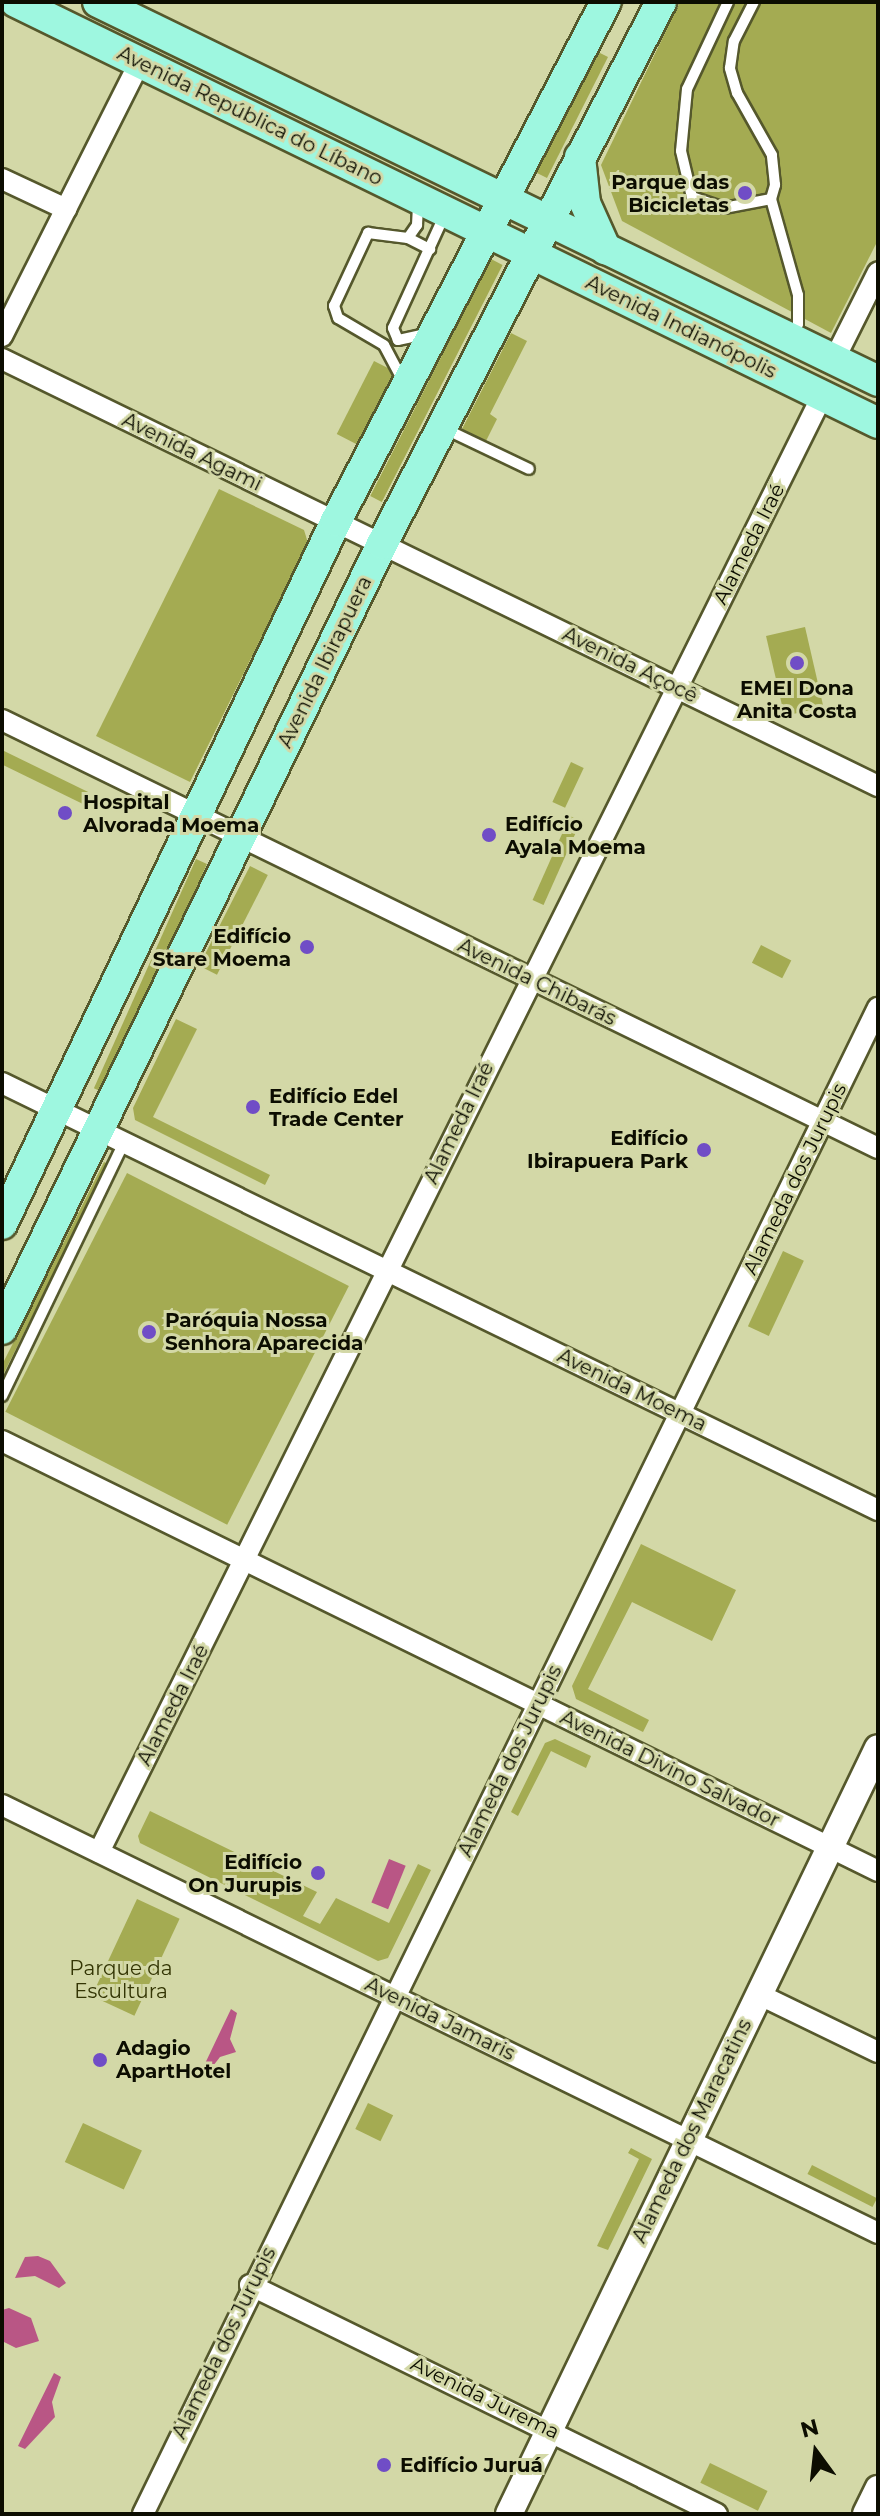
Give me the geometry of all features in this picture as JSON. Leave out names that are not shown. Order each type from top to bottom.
[{"type":"main road","name":"Avenida República do Líbano","points":[[16,2],[484,232]]},
{"type":"main road","name":"Avenida República do Líbano","points":[[98,2],[501,199]]},
{"type":"main road","points":[[2,1224],[336,521],[404,385],[606,2]]},
{"type":"main road","name":"Avenida Ibirapuera","points":[[2,1329],[111,1137],[240,837],[382,544],[580,154],[661,2]]},
{"type":"main road","points":[[140,62],[160,54],[223,64]]},
{"type":"main road","points":[[580,154],[585,203],[606,250]]},
{"type":"main road","name":"Avenida Indianópolis","points":[[501,199],[878,381]]},
{"type":"main road","name":"Avenida Indianópolis","points":[[484,232],[878,423]]},
{"type":"main road","name":"Alameda dos Maracatins","points":[[509,2514],[878,1748]]},
{"type":"main road","points":[[866,2514],[878,2489]]},
{"type":"street","points":[[2,336],[140,62]]},
{"type":"street","points":[[2,179],[66,209]]},
{"type":"street","points":[[834,360],[878,272]]},
{"type":"street","name":"Avenida Agami","points":[[2,359],[382,544]]},
{"type":"street","name":"Alameda Iraé","points":[[99,1852],[822,396]]},
{"type":"street","name":"Avenida Açocê","points":[[382,544],[878,786]]},
{"type":"street","name":"Avenida Chibarás","points":[[2,720],[878,1148]]},
{"type":"street","name":"Alameda dos Jurupis","points":[[143,2514],[250,2285],[878,1008]]},
{"type":"street","points":[[2,1083],[111,1137]]},
{"type":"street","name":"Avenida Moema","points":[[111,1137],[878,1510]]},
{"type":"street","name":"Avenida Divino Salvador","points":[[2,1441],[878,1871]]},
{"type":"street","name":"Avenida Jamaris","points":[[2,1805],[878,2233]]},
{"type":"street","points":[[758,1994],[878,2052]]},
{"type":"street","name":"Avenida Jurema","points":[[250,2285],[717,2514]]},
{"type":"lane","points":[[728,2],[687,89],[683,171],[692,197],[704,204],[724,208],[771,199]]},
{"type":"lane","points":[[754,2],[734,41],[730,68],[737,93],[772,155],[776,170],[771,199],[798,295],[798,324],[790,339]]},
{"type":"lane","points":[[408,238],[417,225],[415,197]]},
{"type":"lane","points":[[398,340],[393,333],[396,319],[445,212]]},
{"type":"lane","points":[[404,385],[390,352],[375,336],[338,318],[334,306],[368,233],[408,238],[430,249]]},
{"type":"lane","points":[[390,352],[398,340],[432,332]]},
{"type":"lane","points":[[442,427],[529,469]]},
{"type":"lane","name":"Avenida Ibirapuera","points":[[2,1396],[111,1137]]},
{"type":"green space","name":"Parque das Bicicletas","points":[[680,2],[878,2],[878,240],[831,333],[622,221],[601,165]]},
{"type":"green space","points":[[598,52],[608,57],[547,178],[535,172]]},
{"type":"green space","points":[[491,259],[503,265],[382,502],[370,496]]},
{"type":"green space","points":[[511,333],[527,341],[490,414],[497,419],[485,443],[461,431]]},
{"type":"green space","points":[[374,361],[396,372],[359,445],[337,434]]},
{"type":"green space","points":[[219,489],[304,530],[308,543],[190,782],[96,736]]},
{"type":"green space","points":[[805,627],[823,707],[784,716],[766,636]]},
{"type":"green space","points":[[2,750],[89,793],[83,804],[2,764]]},
{"type":"green space","points":[[571,762],[584,768],[565,808],[552,802]]},
{"type":"green space","points":[[570,816],[581,821],[544,905],[533,900]]},
{"type":"green space","points":[[196,859],[207,864],[105,1093],[94,1088]]},
{"type":"green space","points":[[250,866],[268,875],[217,975],[199,966]]},
{"type":"green space","points":[[761,945],[791,960],[782,978],[752,963]]},
{"type":"green space","points":[[176,1019],[197,1029],[153,1117],[270,1175],[265,1185],[135,1120],[133,1108]]},
{"type":"green space","points":[[104,1162],[108,1164],[2,1377],[2,1365]]},
{"type":"green space","points":[[127,1173],[349,1286],[227,1525],[5,1412]]},
{"type":"green space","points":[[783,1251],[804,1261],[769,1336],[748,1326]]},
{"type":"green space","points":[[641,1544],[736,1590],[712,1641],[632,1602],[588,1689],[649,1720],[643,1732],[576,1699],[572,1686]]},
{"type":"green space","points":[[555,1739],[591,1756],[586,1768],[551,1751],[518,1816],[511,1812],[545,1743]]},
{"type":"green space","points":[[150,1811],[317,1892],[303,1916],[320,1924],[336,1898],[389,1923],[418,1864],[431,1870],[388,1958],[378,1961],[140,1843],[138,1836]]},
{"type":"green space","name":"Parque da Escultura","points":[[137,1899],[180,1919],[134,2016],[92,1996]]},
{"type":"green space","points":[[368,2103],[393,2115],[380,2141],[355,2129]]},
{"type":"green space","points":[[83,2123],[142,2150],[124,2189],[65,2162]]},
{"type":"green space","points":[[631,2148],[652,2159],[608,2250],[597,2246],[639,2159],[628,2153]]},
{"type":"green space","points":[[812,2165],[877,2198],[873,2207],[807,2174]]},
{"type":"green space","points":[[710,2463],[768,2491],[758,2511],[700,2483]]},
{"type":"shaded area","points":[[389,1859],[406,1866],[388,1909],[371,1903]]},
{"type":"shaded area","points":[[231,2009],[237,2013],[230,2039],[236,2052],[220,2057],[206,2075],[201,2072]]},
{"type":"shaded area","points":[[38,2256],[50,2261],[66,2283],[59,2288],[35,2276],[15,2278],[25,2257]]},
{"type":"shaded area","points":[[9,2308],[31,2318],[39,2341],[16,2348],[2,2341],[2,2310]]},
{"type":"shaded area","points":[[54,2373],[61,2377],[52,2402],[55,2417],[25,2449],[18,2446]]},
{"type":"place","name":"Parque das Bicicletas","points":[[745,193]]},
{"type":"place","name":"EMEI Dona Anita Costa","points":[[797,663]]},
{"type":"place","name":"Hospital Alvorada Moema","points":[[65,813]]},
{"type":"place","name":"Edifício Ayala Moema","points":[[489,835]]},
{"type":"place","name":"Edifício Stare Moema","points":[[307,947]]},
{"type":"place","name":"Edifício Edel Trade Center","points":[[253,1107]]},
{"type":"place","name":"Edifício Ibirapuera Park","points":[[704,1150]]},
{"type":"place","name":"Paróquia Nossa Senhora Aparecida","points":[[149,1332]]},
{"type":"place","name":"Edifício On Jurupis","points":[[318,1873]]},
{"type":"place","name":"Adagio ApartHotel","points":[[100,2060]]},
{"type":"place","name":"Edifício Juruá","points":[[384,2465]]}]
